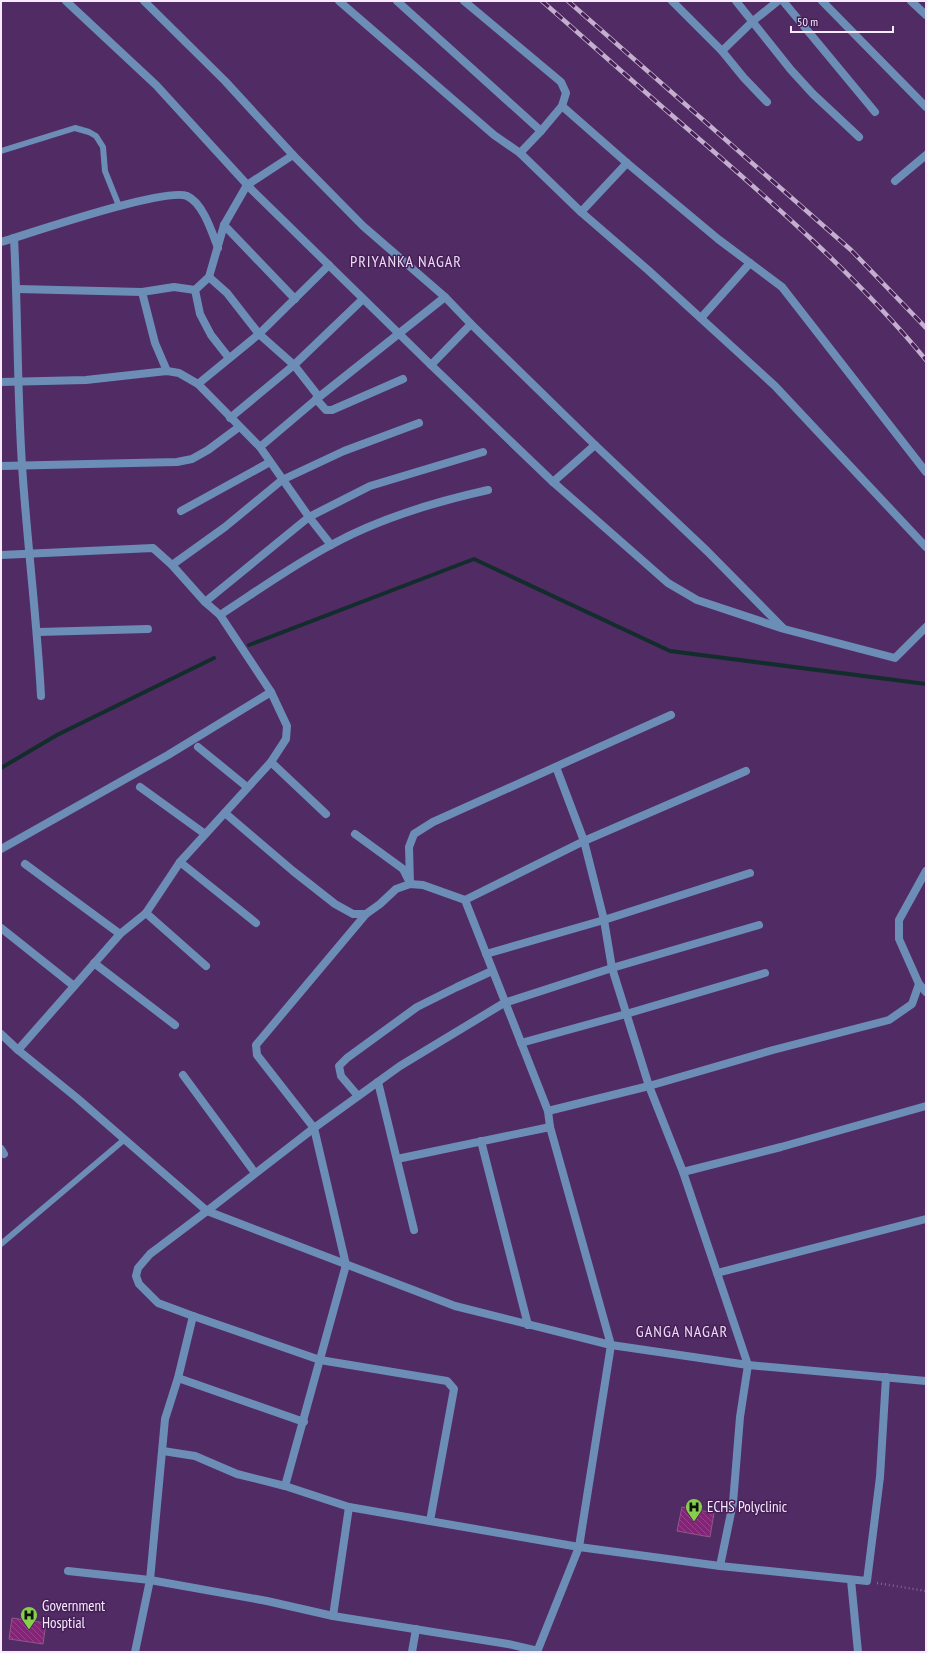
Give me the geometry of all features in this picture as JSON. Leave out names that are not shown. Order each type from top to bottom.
[{"type":"street","points":[[66,1],[156,85],[248,185],[431,365],[553,482],[668,583],[697,600],[784,629],[895,658],[926,627]]},
{"type":"street","points":[[144,1],[225,81],[293,155],[363,226],[445,297],[595,445],[707,551],[784,629]]},
{"type":"street","points":[[339,1],[494,135],[520,153],[581,212],[701,318],[775,386],[926,547]]},
{"type":"street","points":[[397,1],[541,131]]},
{"type":"street","points":[[464,1],[561,82],[566,92],[562,106],[520,153]]},
{"type":"street","points":[[672,1],[722,51],[744,78],[767,102]]},
{"type":"street","points":[[736,1],[791,70],[813,94],[860,137]]},
{"type":"street","points":[[722,51],[753,21],[778,1]]},
{"type":"street","points":[[783,1],[875,112]]},
{"type":"street","points":[[822,1],[926,107]]},
{"type":"street","points":[[911,1],[926,15]]},
{"type":"street","points":[[562,106],[627,163],[718,239],[782,287],[926,472]]},
{"type":"street","points":[[195,290],[209,277],[224,225],[248,185],[293,155]]},
{"type":"street","points":[[895,181],[926,155]]},
{"type":"street","points":[[581,212],[627,163]]},
{"type":"street","points":[[1,242],[119,206],[172,195],[187,196],[198,205],[209,224],[218,248]]},
{"type":"street","points":[[224,225],[295,299]]},
{"type":"street","points":[[14,238],[17,289],[17,382],[22,465],[38,632],[41,696]]},
{"type":"street","points":[[701,318],[750,263]]},
{"type":"street","points":[[198,384],[259,334],[329,265]]},
{"type":"street","points":[[209,277],[227,293],[259,334],[294,365],[326,410],[332,410],[403,378]]},
{"type":"street","points":[[17,289],[142,292],[174,287],[195,290]]},
{"type":"street","points":[[195,290],[200,314],[211,336],[229,358]]},
{"type":"street","points":[[142,292],[155,343],[166,371]]},
{"type":"street","points":[[260,447],[317,398],[445,297]]},
{"type":"street","points":[[230,418],[294,365],[363,299]]},
{"type":"street","points":[[431,365],[471,324]]},
{"type":"street","points":[[1,382],[86,380],[166,371],[179,373],[198,384],[260,447],[308,517],[331,545]]},
{"type":"street","points":[[172,565],[225,527],[282,480],[344,451],[419,423]]},
{"type":"street","points":[[1,466],[177,462],[192,459],[208,450],[239,427]]},
{"type":"street","points":[[553,482],[595,445]]},
{"type":"street","points":[[205,602],[308,517],[370,486],[483,452]]},
{"type":"street","points":[[181,511],[270,462]]},
{"type":"street","points":[[220,614],[331,545],[379,523],[440,501],[488,490]]},
{"type":"street","points":[[1,555],[153,548],[172,565],[205,602],[220,614],[271,692],[286,726],[286,739],[271,762],[180,862],[146,913],[120,934],[18,1050]]},
{"type":"street","points":[[38,632],[148,629]]},
{"type":"street","points":[[1,849],[168,755],[271,692]]},
{"type":"street","points":[[410,884],[409,847],[414,834],[433,822],[671,715]]},
{"type":"street","points":[[198,747],[247,787]]},
{"type":"street","points":[[271,762],[326,814]]},
{"type":"street","points":[[556,767],[584,841],[604,920],[612,968],[649,1086],[682,1172],[748,1365],[740,1417],[733,1502],[720,1566]]},
{"type":"street","points":[[285,1486],[304,1422],[346,1265],[314,1128],[257,1055],[256,1045],[366,914],[380,904],[396,889],[410,884],[423,885],[464,900],[584,841],[746,771]]},
{"type":"street","points":[[140,787],[205,834]]},
{"type":"street","points":[[225,813],[293,871],[335,904],[353,914],[366,914]]},
{"type":"street","points":[[355,834],[402,869],[410,884]]},
{"type":"street","points":[[180,862],[256,923]]},
{"type":"street","points":[[25,864],[120,934]]},
{"type":"street","points":[[926,871],[899,920],[899,939],[919,984],[926,992]]},
{"type":"street","points":[[486,954],[604,920],[750,873]]},
{"type":"street","points":[[68,1571],[150,1580],[267,1601],[333,1616],[508,1644],[538,1651],[579,1547],[611,1345],[550,1127],[548,1111],[464,900]]},
{"type":"street","points":[[146,913],[206,966]]},
{"type":"street","points":[[430,1521],[454,1389],[447,1381],[320,1360],[193,1316],[158,1303],[139,1284],[136,1276],[138,1268],[150,1254],[358,1096],[400,1066],[504,1002],[612,968],[759,926]]},
{"type":"street","points":[[1,928],[74,986]]},
{"type":"street","points":[[94,963],[175,1025]]},
{"type":"street","points":[[358,1096],[341,1076],[339,1066],[347,1058],[417,1007],[492,971]]},
{"type":"street","points":[[521,1043],[765,973]]},
{"type":"street","points":[[548,1111],[649,1086],[773,1050],[889,1020],[912,1004],[919,984]]},
{"type":"street","points":[[1,1034],[207,1211],[455,1306],[611,1345],[748,1365],[926,1381]]},
{"type":"street","points":[[182,1074],[255,1173]]},
{"type":"street","points":[[378,1082],[414,1230]]},
{"type":"street","points":[[682,1172],[781,1147],[926,1106]]},
{"type":"street","points":[[397,1159],[550,1127]]},
{"type":"street","points":[[481,1141],[528,1325]]},
{"type":"street","points":[[716,1273],[926,1219]]},
{"type":"street","points":[[135,1652],[150,1580],[165,1419],[178,1378],[193,1316]]},
{"type":"street","points":[[163,1451],[195,1456],[237,1474],[285,1486],[349,1507],[579,1547],[720,1566],[867,1581],[880,1477],[886,1377]]},
{"type":"street","points":[[178,1378],[304,1422]]},
{"type":"street","points":[[333,1616],[349,1507]]},
{"type":"street","points":[[851,1580],[858,1652]]},
{"type":"street","points":[[412,1652],[416,1629]]},
{"type":"lane","points":[[1,151],[75,128],[89,132],[96,136],[103,147],[105,171],[119,206]]},
{"type":"lane","points":[[1,1244],[124,1139]]},
{"type":"path","points":[[867,1581],[926,1591]]},
{"type":"building","points":[[682,1507],[714,1513],[710,1537],[677,1531]]},
{"type":"building","points":[[12,1618],[46,1623],[43,1644],[9,1639]]},
{"type":"waterway","points":[[249,645],[474,559],[670,651],[926,684]]},
{"type":"waterway","points":[[1,768],[57,735],[214,658]]},
{"type":"railway","points":[[542,1],[752,185],[812,240],[871,298],[926,360]]},
{"type":"railway","points":[[568,1],[851,250],[926,328]]},
{"type":"place","name":"ECHS Polyclinic","points":[[694,1522]]},
{"type":"place","name":"Government Hosptial","points":[[29,1630]]},
{"type":"district","name":"PRIYANKA NAGAR","points":[[406,261]]},
{"type":"district","name":"GANGA NAGAR","points":[[682,1331]]}]
